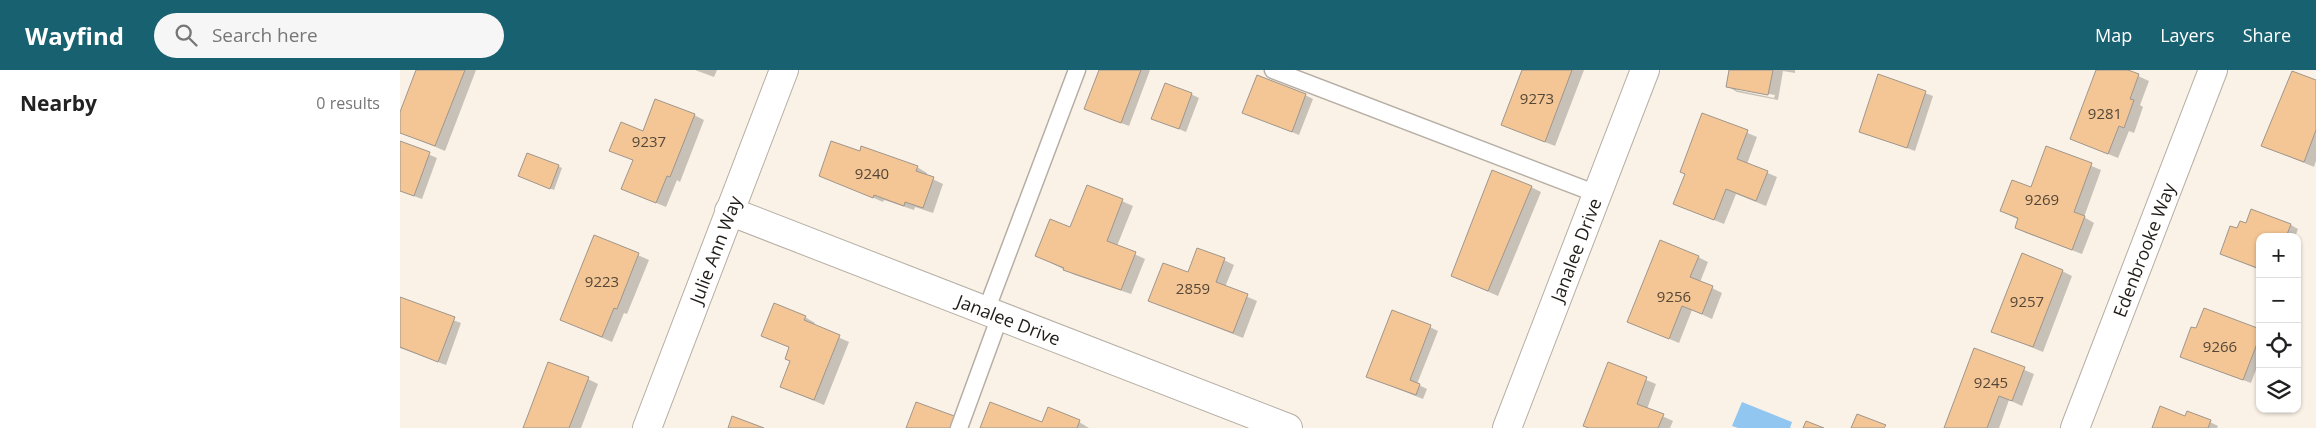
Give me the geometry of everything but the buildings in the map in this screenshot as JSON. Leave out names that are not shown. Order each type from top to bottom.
[{"type":"street","name":"Julie Ann Way","points":[[647,428],[784,70]]},
{"type":"street","name":"Janalee Drive","points":[[1507,428],[1645,70]]},
{"type":"street","name":"Edenbrooke Way","points":[[2075,428],[2213,70]]},
{"type":"street","name":"Janalee Drive","points":[[729,212],[1288,428]]},
{"type":"lane","points":[[958,428],[993,314],[1077,70]]},
{"type":"lane","points":[[1273,70],[1597,194]]},
{"type":"water","points":[[1742,402],[1792,422],[1790,428],[1738,428],[1732,426]]}]
